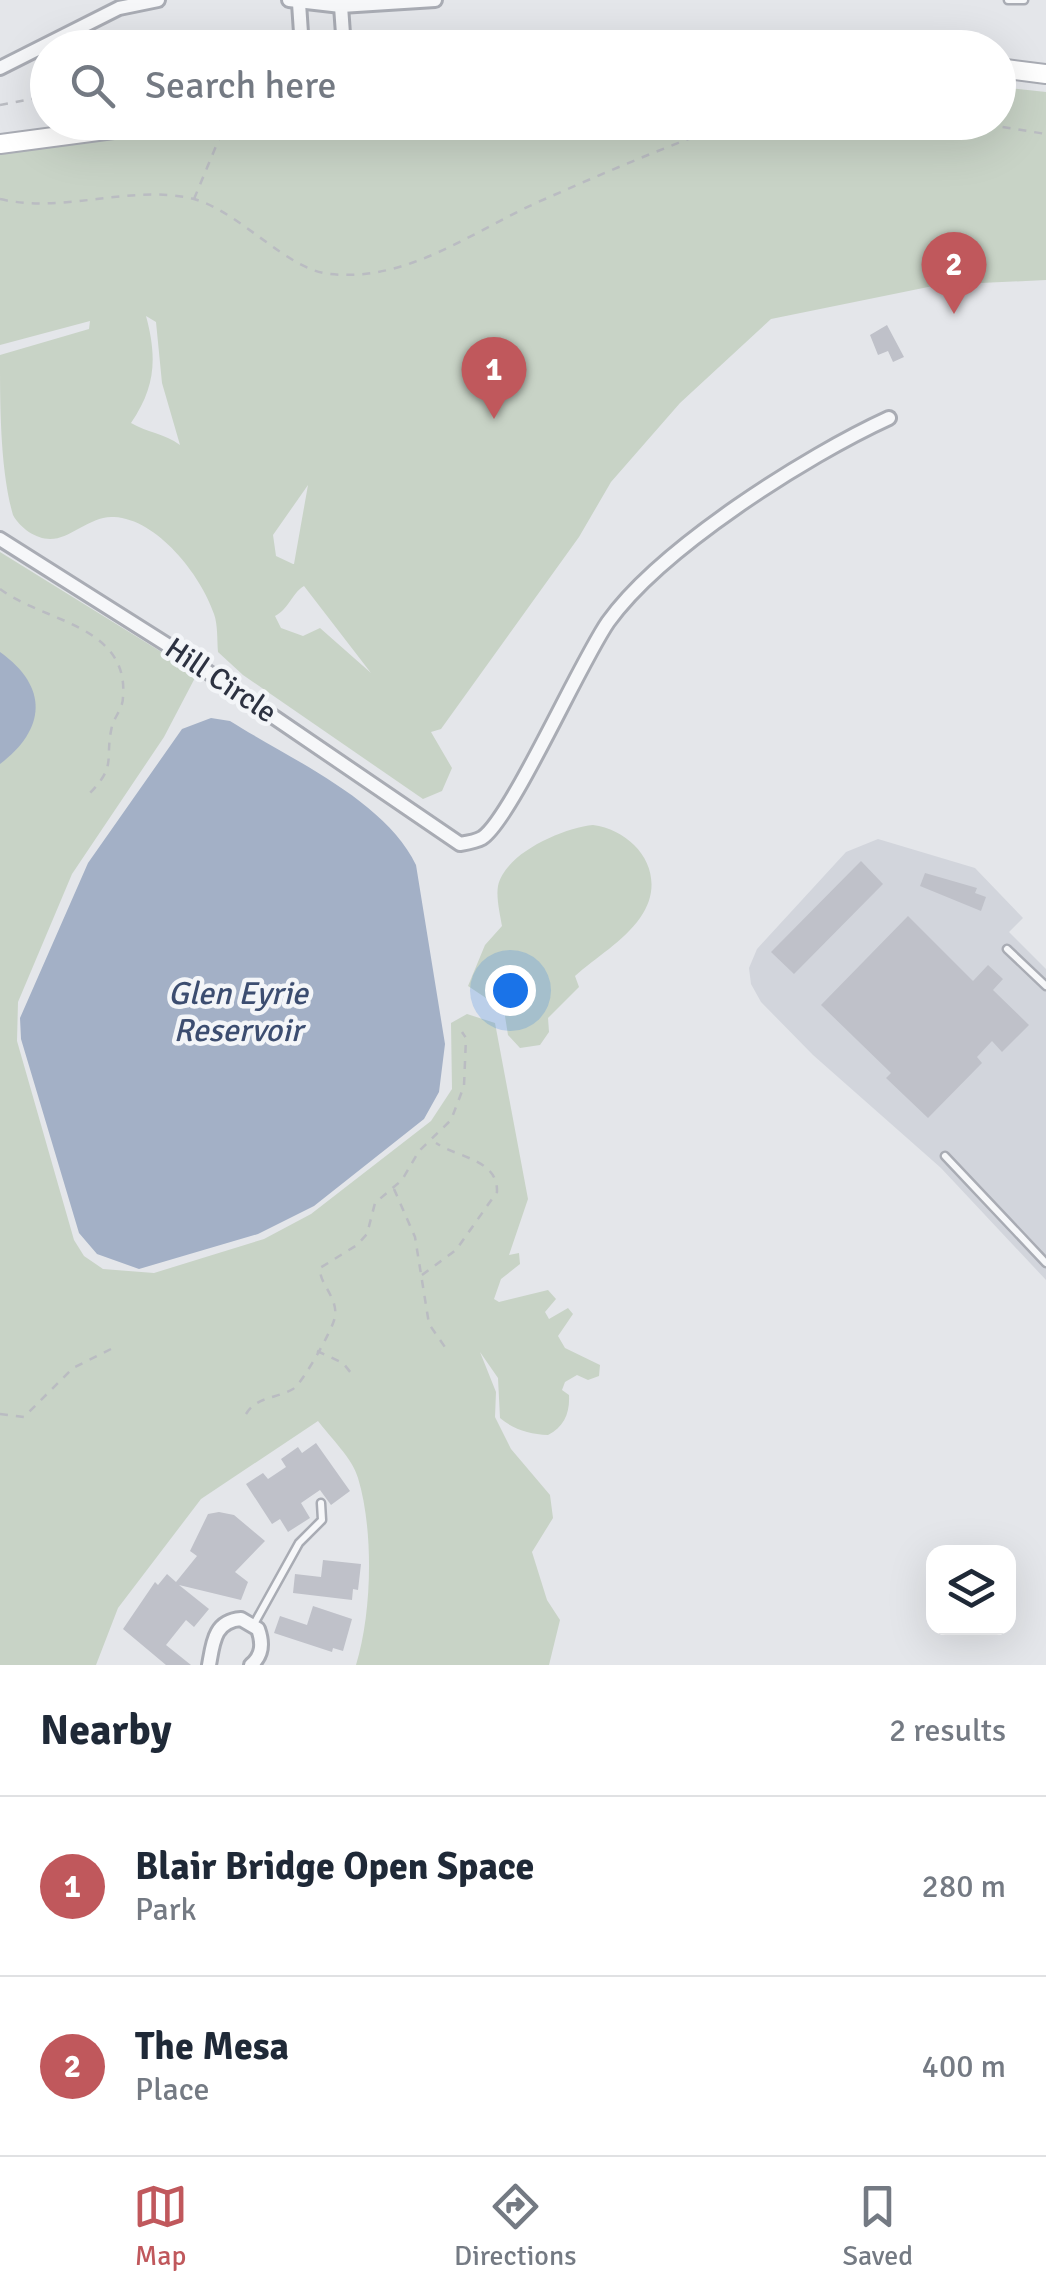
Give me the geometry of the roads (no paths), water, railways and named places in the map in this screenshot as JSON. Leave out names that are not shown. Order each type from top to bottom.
[{"type":"main road","points":[[1016,70],[1046,74]]},
{"type":"main road","points":[[0,144],[32,140]]},
{"type":"street","points":[[69,30],[116,4],[158,0]]},
{"type":"street","points":[[299,30],[294,1],[341,6],[435,0]]},
{"type":"street","points":[[341,6],[343,30]]},
{"type":"street","points":[[0,68],[30,51]]},
{"type":"street","name":"Hill Circle","points":[[0,539],[460,844],[482,838],[510,801],[577,672],[610,620],[643,582],[755,494],[889,418]]},
{"type":"street","points":[[208,1665],[221,1625],[240,1619],[253,1625],[262,1649],[251,1665]]},
{"type":"lane","points":[[1008,0],[1024,0]]},
{"type":"lane","points":[[1008,948],[1046,986]]},
{"type":"lane","points":[[945,1156],[1046,1263]]},
{"type":"lane","points":[[253,1625],[299,1544],[322,1520],[321,1503]]},
{"type":"water","points":[[0,652],[27,679],[36,708],[26,737],[0,764]]},
{"type":"water","name":"Glen Eyrie Reservoir","points":[[211,718],[230,721],[334,783],[382,820],[402,842],[416,865],[445,1044],[439,1092],[424,1119],[314,1206],[258,1234],[139,1269],[97,1254],[79,1233],[21,1039],[20,1018],[88,863],[182,729]]},
{"type":"place","name":"The Mesa","points":[[954,314]]},
{"type":"place","name":"Blair Bridge Open Space","points":[[494,419]]}]
